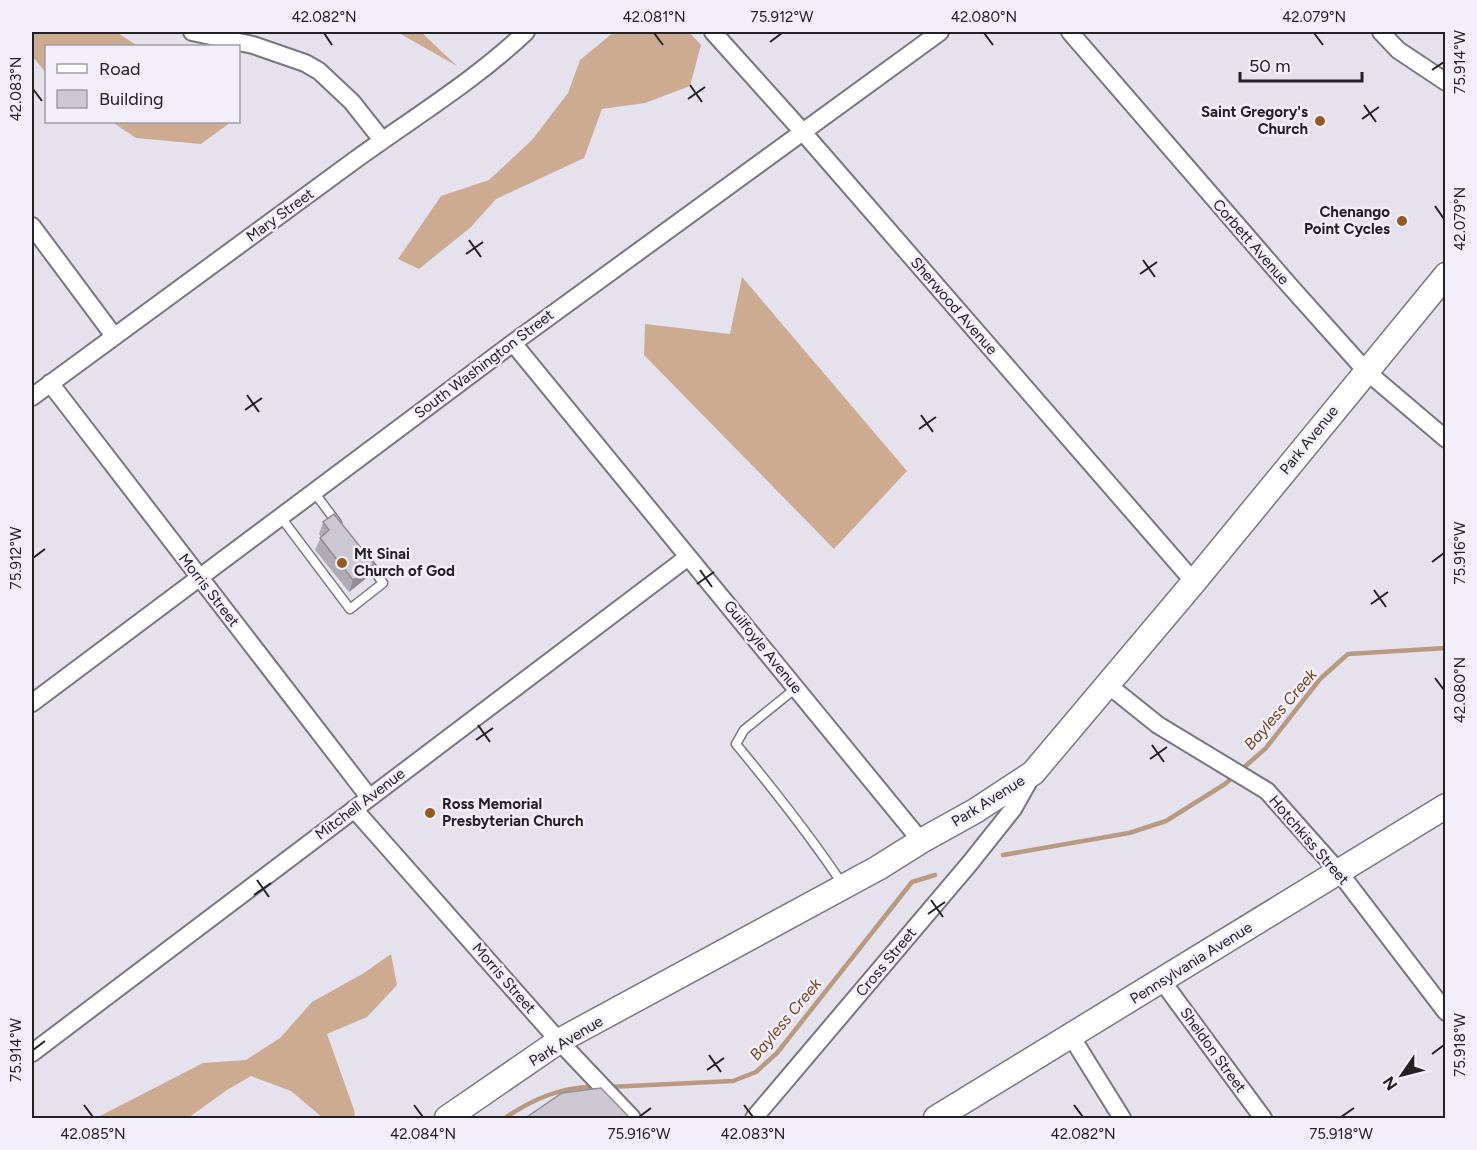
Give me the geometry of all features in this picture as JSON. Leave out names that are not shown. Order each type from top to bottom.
[{"type":"street","points":[[192,32],[253,45],[305,63],[319,71],[352,102],[382,140]]},
{"type":"street","name":"Mary Street","points":[[32,397],[459,86],[526,32]]},
{"type":"street","name":"Sherwood Avenue","points":[[713,32],[802,131],[1194,582]]},
{"type":"street","name":"South Washington Street","points":[[32,703],[513,343],[940,32]]},
{"type":"street","name":"Corbett Avenue","points":[[1070,32],[1366,371],[1446,439]]},
{"type":"street","points":[[1381,32],[1398,50],[1446,82]]},
{"type":"street","points":[[32,226],[114,336]]},
{"type":"street","name":"Park Avenue","points":[[447,1119],[559,1041],[844,886],[975,811],[1033,773],[1194,582],[1446,274]]},
{"type":"street","name":"Guilfoyle Avenue","points":[[513,343],[921,841]]},
{"type":"street","name":"Morris Street","points":[[50,383],[369,797]]},
{"type":"street","name":"Mitchell Avenue","points":[[32,1053],[688,557]]},
{"type":"street","name":"Hotchkiss Street","points":[[1108,685],[1158,725],[1267,791],[1339,872],[1446,1012]]},
{"type":"street","name":"Cross Street","points":[[754,1119],[970,863],[1013,809],[1033,773]]},
{"type":"street","name":"Pennsylvania Avenue","points":[[936,1119],[1446,806]]},
{"type":"street","name":"Morris Street","points":[[354,808],[559,1041],[632,1119]]},
{"type":"street","name":"Sheldon Street","points":[[1162,981],[1263,1119]]},
{"type":"street","points":[[1071,1036],[1122,1119]]},
{"type":"lane","points":[[314,492],[344,532]]},
{"type":"lane","points":[[280,516],[350,609],[383,583],[363,557]]},
{"type":"lane","points":[[796,688],[744,730],[736,744],[817,846],[844,886]]},
{"type":"shaded area","points":[[32,32],[116,32],[136,45],[45,45],[45,72],[32,56]]},
{"type":"shaded area","points":[[397,32],[421,32],[457,66]]},
{"type":"shaded area","points":[[614,32],[689,32],[701,45],[690,86],[645,103],[602,109],[584,158],[496,199],[471,227],[419,269],[398,259],[441,196],[489,180],[532,140],[568,93],[580,60]]},
{"type":"shaded area","points":[[114,123],[230,123],[201,144],[136,138]]},
{"type":"shaded area","points":[[742,277],[907,471],[834,549],[644,355],[645,324],[730,334]]},
{"type":"shaded area","points":[[391,954],[397,985],[367,1017],[327,1034],[355,1118],[323,1118],[291,1091],[251,1076],[188,1118],[96,1118],[203,1063],[246,1060],[280,1038],[312,1002],[364,973]]},
{"type":"building","points":[[334,514],[374,564],[353,580],[320,538],[329,530],[323,522]]},
{"type":"building","points":[[601,1088],[631,1119],[524,1119],[562,1093]]},
{"type":"waterway","name":"Bayless Creek","points":[[1003,855],[1129,833],[1166,821],[1225,784],[1266,748],[1320,679],[1348,654],[1446,648]]},
{"type":"waterway","name":"Bayless Creek","points":[[608,1087],[733,1081],[756,1072],[777,1053],[912,882],[935,875]]},
{"type":"waterway","name":"Bayless Creek","points":[[505,1118],[548,1095],[584,1087],[597,1087]]},
{"type":"place","name":"Saint Gregory's Church","points":[[1320,121]]},
{"type":"place","name":"Chenango Point Cycles","points":[[1402,221]]},
{"type":"place","name":"Mt Sinai Church of God","points":[[342,563]]},
{"type":"place","name":"Ross Memorial Presbyterian Church","points":[[430,813]]}]
